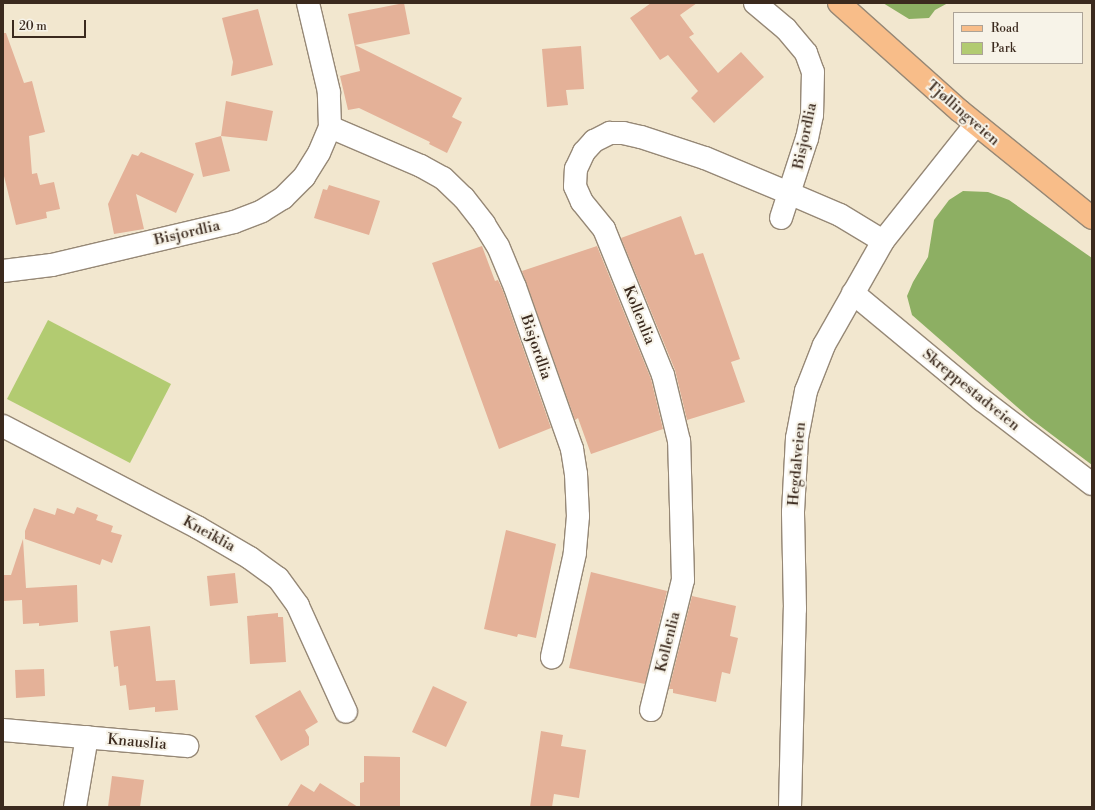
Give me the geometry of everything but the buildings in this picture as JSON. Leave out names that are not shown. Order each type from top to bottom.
[{"type":"main road","name":"Tjøllingveien","points":[[839,3],[976,124],[1092,218]]},
{"type":"street","name":"Bisjordlia","points":[[3,271],[66,262],[234,222],[262,211],[283,198],[304,177],[319,153],[330,127],[329,92],[308,3]]},
{"type":"street","name":"Bisjordlia","points":[[755,3],[786,29],[806,53],[813,72],[812,115],[791,194],[782,218]]},
{"type":"street","name":"Hegdalveien","points":[[790,807],[794,609],[793,512],[797,438],[806,391],[824,345],[883,241],[976,124]]},
{"type":"street","name":"Bisjordlia","points":[[330,127],[421,166],[443,178],[464,198],[484,224],[498,246],[515,287],[572,449],[576,474],[578,516],[575,553],[552,657]]},
{"type":"street","name":"Kollenlia","points":[[651,710],[683,580],[679,441],[663,375],[604,229],[582,202],[575,186],[576,169],[584,152],[594,141],[610,133],[623,133],[705,158],[840,216],[883,241]]},
{"type":"street","name":"Skreppestadveien","points":[[853,294],[982,400],[1092,484]]},
{"type":"street","name":"Kneiklia","points":[[3,426],[196,527],[250,558],[278,578],[298,606],[346,712]]},
{"type":"street","name":"Knauslia","points":[[3,730],[187,746]]},
{"type":"street","name":"Knauslia","points":[[76,807],[87,737]]},
{"type":"green space","points":[[883,3],[948,3],[935,10],[929,18],[909,19]]},
{"type":"green space","points":[[963,191],[988,192],[1009,200],[1092,258],[1092,465],[1031,419],[912,315],[907,296],[913,282],[928,257],[934,220],[949,200]]},
{"type":"green space","points":[[48,320],[171,384],[130,463],[7,399]]}]
